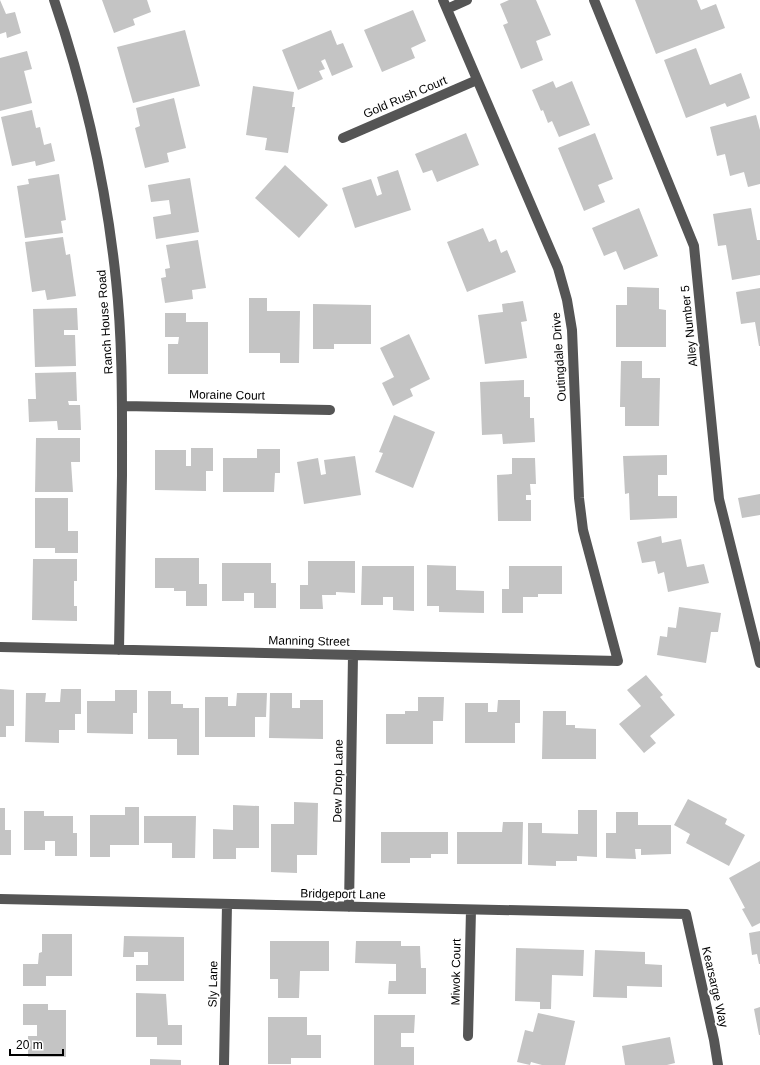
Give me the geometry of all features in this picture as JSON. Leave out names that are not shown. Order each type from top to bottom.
[{"type":"street","name":"Ranch House Road","points":[[54,0],[82,91],[97,153],[108,217],[116,281],[122,406],[119,650]]},
{"type":"street","points":[[445,4],[467,0]]},
{"type":"street","name":"Alley Number 5","points":[[594,0],[694,246],[719,499],[760,663]]},
{"type":"street","name":"Outingdale Drive","points":[[445,4],[558,268],[567,300],[572,330],[579,498],[583,530],[618,661]]},
{"type":"street","name":"Gold Rush Court","points":[[343,138],[477,80]]},
{"type":"street","name":"Moraine Court","points":[[122,406],[330,410]]},
{"type":"street","name":"Manning Street","points":[[0,647],[618,661]]},
{"type":"street","name":"Dew Drop Lane","points":[[349,907],[353,655]]},
{"type":"street","name":"Bridgeport Lane","points":[[0,899],[686,914]]},
{"type":"street","name":"Sly Lane","points":[[224,1065],[227,904]]},
{"type":"street","name":"Miwok Court","points":[[468,1036],[471,910]]},
{"type":"street","name":"Kearsarge Way","points":[[686,914],[714,1040],[718,1065]]},
{"type":"building","points":[[0,0],[6,14],[15,12],[21,33],[7,38],[6,32],[0,34]]},
{"type":"building","points":[[102,0],[147,0],[151,12],[133,19],[135,25],[114,33]]},
{"type":"building","points":[[509,0],[536,0],[551,35],[536,41],[543,60],[521,69],[503,25],[508,23],[500,4]]},
{"type":"building","points":[[635,0],[697,0],[701,10],[716,4],[725,28],[656,54]]},
{"type":"building","points":[[413,10],[426,41],[411,48],[415,58],[382,72],[364,30]]},
{"type":"building","points":[[185,30],[200,86],[133,103],[117,47]]},
{"type":"building","points":[[331,30],[337,45],[343,43],[353,67],[332,76],[325,59],[321,61],[325,69],[319,71],[323,79],[298,90],[282,50]]},
{"type":"building","points":[[696,48],[710,85],[741,73],[750,98],[727,107],[725,103],[686,118],[664,60]]},
{"type":"building","points":[[27,51],[32,69],[24,71],[32,103],[0,111],[0,58]]},
{"type":"building","points":[[553,81],[556,88],[572,81],[590,125],[559,137],[552,121],[548,123],[543,110],[541,111],[532,90]]},
{"type":"building","points":[[253,86],[294,92],[292,107],[295,107],[288,153],[265,150],[267,138],[246,135]]},
{"type":"building","points":[[174,98],[186,148],[167,153],[169,162],[145,168],[135,128],[140,126],[136,108]]},
{"type":"building","points":[[32,110],[36,128],[40,127],[44,145],[51,143],[55,161],[36,166],[35,161],[12,166],[1,117]]},
{"type":"building","points":[[756,115],[760,130],[760,184],[748,187],[744,172],[730,176],[725,154],[717,156],[710,127]]},
{"type":"building","points":[[466,133],[479,165],[437,182],[432,170],[423,173],[415,154]]},
{"type":"building","points":[[595,133],[613,179],[598,185],[605,202],[584,211],[558,148]]},
{"type":"building","points":[[285,165],[328,205],[299,238],[255,198]]},
{"type":"building","points":[[398,170],[411,210],[355,228],[342,188],[371,179],[377,196],[382,194],[377,177]]},
{"type":"building","points":[[59,174],[66,220],[61,221],[63,233],[25,238],[17,186],[29,184],[28,179]]},
{"type":"building","points":[[190,178],[199,232],[156,239],[153,217],[171,214],[169,200],[151,202],[148,185]]},
{"type":"building","points":[[639,208],[658,256],[624,270],[616,251],[604,256],[592,228]]},
{"type":"building","points":[[751,208],[757,240],[760,240],[760,275],[732,280],[726,245],[718,246],[713,214]]},
{"type":"building","points":[[483,228],[489,242],[496,239],[501,253],[507,250],[516,272],[467,292],[447,242]]},
{"type":"building","points":[[63,237],[66,255],[70,254],[76,296],[47,300],[45,290],[32,292],[25,242]]},
{"type":"building","points":[[198,240],[206,288],[192,290],[193,299],[165,303],[161,278],[166,277],[165,269],[170,268],[166,245]]},
{"type":"building","points":[[627,287],[659,288],[659,309],[666,310],[666,347],[616,347],[616,305],[627,305]]},
{"type":"building","points":[[760,288],[759,346],[755,322],[741,324],[736,292]]},
{"type":"building","points":[[249,298],[267,298],[267,311],[300,311],[299,363],[280,363],[280,353],[249,353]]},
{"type":"building","points":[[523,301],[527,321],[521,322],[527,358],[485,364],[478,315],[503,312],[502,304]]},
{"type":"building","points":[[313,304],[371,305],[371,344],[334,344],[334,349],[313,349]]},
{"type":"building","points":[[77,308],[78,330],[64,330],[64,335],[75,335],[76,366],[35,367],[33,309]]},
{"type":"building","points":[[165,313],[186,313],[186,322],[208,322],[208,374],[168,374],[168,344],[178,344],[179,337],[165,337]]},
{"type":"building","points":[[409,334],[430,379],[410,389],[413,396],[393,406],[382,383],[394,377],[380,348]]},
{"type":"building","points":[[621,361],[642,361],[642,378],[660,378],[659,426],[625,426],[625,407],[620,407]]},
{"type":"building","points":[[76,372],[77,401],[68,401],[69,405],[80,405],[81,430],[58,430],[57,421],[29,422],[28,399],[36,399],[35,373]]},
{"type":"building","points":[[524,380],[524,397],[530,397],[530,418],[534,418],[535,442],[503,444],[502,434],[482,435],[480,382]]},
{"type":"building","points":[[394,415],[435,432],[413,488],[375,472],[383,453],[379,452]]},
{"type":"building","points":[[36,438],[80,438],[80,462],[71,462],[73,492],[35,492]]},
{"type":"building","points":[[191,448],[213,448],[213,471],[206,471],[206,491],[155,490],[155,450],[186,450],[186,466],[191,466]]},
{"type":"building","points":[[257,449],[280,449],[280,473],[275,473],[274,492],[223,492],[223,458],[257,458]]},
{"type":"building","points":[[667,455],[667,475],[658,475],[658,496],[677,496],[677,518],[630,520],[629,493],[625,494],[623,456]]},
{"type":"building","points":[[355,456],[361,495],[304,504],[297,462],[318,458],[321,475],[326,474],[324,460]]},
{"type":"building","points":[[512,458],[535,458],[536,484],[530,484],[531,495],[526,495],[526,500],[531,500],[531,521],[498,521],[497,475],[512,474]]},
{"type":"building","points":[[760,494],[760,515],[742,518],[738,498]]},
{"type":"building","points":[[35,498],[68,498],[68,531],[78,531],[78,553],[55,553],[55,548],[35,548]]},
{"type":"building","points":[[661,536],[662,543],[681,539],[687,567],[704,564],[709,583],[668,592],[664,572],[658,574],[655,561],[642,563],[637,542]]},
{"type":"building","points":[[155,558],[199,558],[199,584],[207,584],[207,606],[186,606],[186,591],[174,591],[174,588],[155,588]]},
{"type":"building","points":[[33,559],[77,559],[77,581],[74,581],[74,606],[77,606],[77,621],[32,620]]},
{"type":"building","points":[[308,561],[355,561],[355,593],[336,592],[336,595],[322,595],[323,609],[300,609],[300,585],[308,585]]},
{"type":"building","points":[[222,563],[271,563],[271,583],[276,583],[276,608],[254,608],[254,593],[244,593],[244,601],[222,601]]},
{"type":"building","points":[[427,565],[456,566],[456,590],[484,591],[484,613],[439,612],[439,606],[427,606]]},
{"type":"building","points":[[362,566],[414,566],[414,611],[393,610],[393,597],[383,597],[383,605],[361,605]]},
{"type":"building","points":[[509,566],[562,566],[562,594],[538,594],[538,597],[523,597],[523,613],[502,613],[502,589],[509,589]]},
{"type":"building","points":[[679,607],[721,613],[718,632],[711,632],[706,663],[657,655],[660,636],[667,637],[668,627],[676,628]]},
{"type":"building","points":[[646,675],[663,695],[660,697],[675,715],[650,736],[656,743],[644,753],[619,724],[641,706],[627,690]]},
{"type":"building","points":[[0,689],[14,690],[14,726],[6,726],[6,737],[0,737]]},
{"type":"building","points":[[61,689],[81,689],[81,714],[75,714],[75,730],[59,730],[59,743],[25,742],[26,693],[46,693],[45,702],[60,702]]},
{"type":"building","points":[[115,690],[137,690],[137,713],[133,713],[133,734],[87,733],[87,701],[115,701]]},
{"type":"building","points":[[148,691],[171,691],[171,704],[183,704],[183,708],[199,708],[199,755],[177,755],[177,739],[148,739]]},
{"type":"building","points":[[237,693],[267,693],[266,717],[255,717],[255,737],[205,737],[205,697],[228,697],[228,706],[236,706]]},
{"type":"building","points":[[270,693],[292,693],[292,708],[300,708],[300,700],[323,700],[323,739],[269,738]]},
{"type":"building","points":[[418,697],[444,697],[443,721],[433,721],[433,744],[386,744],[386,714],[405,714],[405,711],[418,711]]},
{"type":"building","points":[[498,700],[520,700],[520,723],[515,723],[515,743],[465,743],[465,703],[488,703],[488,712],[497,712]]},
{"type":"building","points":[[543,711],[566,711],[566,725],[575,725],[575,728],[596,729],[596,759],[542,759]]},
{"type":"building","points":[[688,799],[727,819],[725,824],[745,835],[729,866],[686,843],[690,834],[674,825]]},
{"type":"building","points":[[294,802],[318,803],[317,855],[297,855],[297,873],[271,872],[271,824],[294,824]]},
{"type":"building","points":[[233,805],[259,806],[259,848],[236,848],[236,859],[213,859],[213,829],[233,830]]},
{"type":"building","points":[[125,807],[139,807],[139,845],[110,845],[110,857],[90,857],[90,815],[125,815]]},
{"type":"building","points":[[0,808],[5,808],[5,830],[11,830],[11,855],[0,855]]},
{"type":"building","points":[[578,810],[597,810],[597,857],[577,856],[577,861],[556,861],[556,866],[528,865],[528,823],[542,823],[542,833],[578,834]]},
{"type":"building","points":[[24,811],[44,811],[44,816],[73,816],[73,833],[77,833],[77,856],[55,856],[55,841],[45,841],[45,850],[24,850]]},
{"type":"building","points":[[616,812],[638,812],[638,825],[671,825],[671,854],[641,855],[641,849],[635,849],[636,859],[606,858],[606,833],[616,833]]},
{"type":"building","points":[[144,816],[196,816],[195,858],[172,858],[172,843],[144,843]]},
{"type":"building","points":[[503,822],[523,822],[522,864],[457,864],[457,832],[502,832]]},
{"type":"building","points":[[381,832],[448,832],[448,854],[431,854],[431,858],[410,858],[410,863],[381,863]]},
{"type":"building","points":[[760,861],[760,923],[752,927],[742,909],[745,908],[729,878]]},
{"type":"building","points":[[760,931],[759,964],[757,954],[752,955],[749,933]]},
{"type":"building","points":[[42,934],[72,934],[72,976],[46,976],[46,986],[23,986],[23,964],[38,964],[39,953],[42,952]]},
{"type":"building","points":[[124,936],[184,937],[184,981],[136,981],[136,965],[148,965],[148,952],[134,952],[134,957],[123,957]]},
{"type":"building","points":[[270,941],[329,941],[329,971],[300,971],[299,998],[278,998],[278,979],[270,979]]},
{"type":"building","points":[[356,941],[401,941],[401,946],[420,946],[421,968],[426,968],[426,994],[388,994],[389,981],[396,981],[396,964],[355,963]]},
{"type":"building","points":[[516,948],[584,950],[583,976],[552,975],[551,1009],[540,1009],[540,1002],[515,1001]]},
{"type":"building","points":[[595,950],[645,952],[645,964],[662,965],[662,987],[627,986],[627,998],[593,997]]},
{"type":"building","points":[[136,993],[166,994],[168,1025],[182,1025],[182,1045],[157,1045],[157,1037],[136,1037]]},
{"type":"building","points":[[23,1004],[48,1004],[48,1010],[66,1010],[66,1057],[28,1057],[28,1036],[37,1036],[37,1025],[23,1025]]},
{"type":"building","points":[[760,1007],[760,1035],[759,1035],[754,1009]]},
{"type":"building","points":[[538,1013],[575,1021],[565,1065],[542,1065],[531,1062],[530,1065],[517,1062],[525,1030],[533,1032]]},
{"type":"building","points":[[374,1015],[415,1015],[414,1033],[401,1033],[401,1047],[414,1047],[414,1065],[374,1065]]},
{"type":"building","points":[[268,1017],[307,1017],[307,1035],[321,1035],[321,1058],[291,1058],[291,1064],[268,1064]]},
{"type":"building","points":[[670,1037],[675,1063],[667,1065],[625,1065],[622,1046]]},
{"type":"building","points":[[150,1059],[181,1060],[181,1065],[150,1065]]}]
